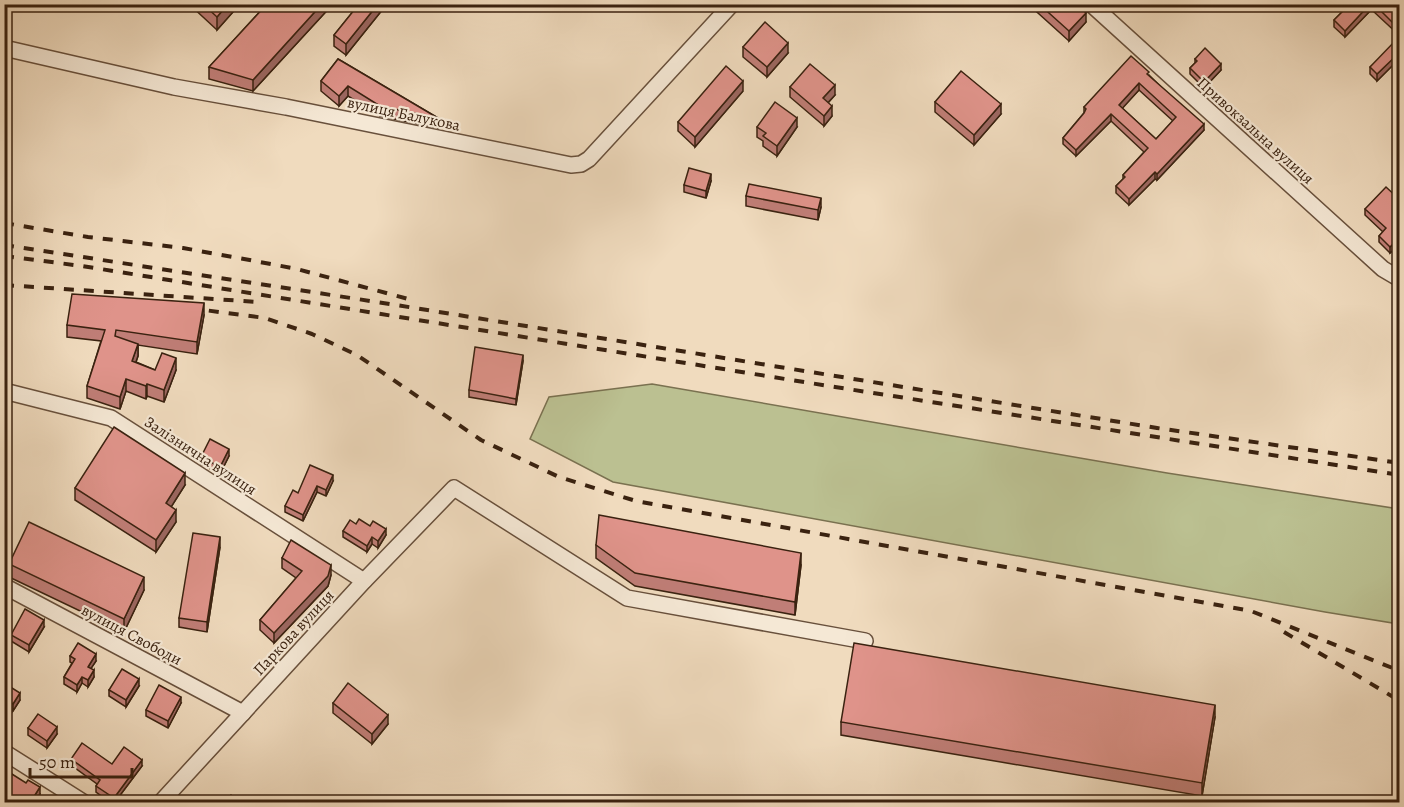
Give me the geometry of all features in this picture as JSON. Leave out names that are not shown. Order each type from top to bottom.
[{"type":"street","name":"вулиця Балукова","points":[[4,48],[174,87],[297,109],[571,165],[581,164],[589,159],[732,4]]},
{"type":"street","name":"Привокзальна вулиця","points":[[1091,4],[1383,269],[1400,279]]},
{"type":"street","name":"Залізнична вулиця","points":[[4,391],[111,418],[364,581]]},
{"type":"street","name":"Паркова вулиця","points":[[161,802],[364,581],[454,488],[627,598],[865,641]]},
{"type":"street","name":"вулиця Свободи","points":[[4,586],[243,713]]},
{"type":"street","points":[[4,752],[83,802]]},
{"type":"green space","points":[[652,384],[1167,473],[1399,509],[1399,624],[613,482],[530,439],[549,397]]},
{"type":"building","points":[[203,4],[228,4],[217,17]]},
{"type":"building","points":[[267,4],[322,4],[253,80],[209,67]]},
{"type":"building","points":[[359,4],[378,4],[346,44],[334,35]]},
{"type":"building","points":[[1039,4],[1077,4],[1086,13],[1069,31]]},
{"type":"building","points":[[1350,4],[1370,4],[1345,31],[1334,20]]},
{"type":"building","points":[[1374,4],[1400,4],[1400,30]]},
{"type":"building","points":[[765,22],[788,43],[767,67],[743,47]]},
{"type":"building","points":[[1396,40],[1400,44],[1400,52],[1377,74],[1370,67]]},
{"type":"building","points":[[1205,48],[1221,64],[1204,82],[1190,68]]},
{"type":"building","points":[[1131,56],[1149,72],[1147,74],[1204,124],[1157,174],[1155,172],[1129,199],[1116,186],[1148,148],[1111,114],[1076,150],[1063,138],[1084,113],[1086,109],[1084,107]],"holes":[[[1139,83],[1176,117],[1156,139],[1119,105]]]},
{"type":"building","points":[[338,59],[438,118],[380,106],[348,86],[339,96],[321,81]]},
{"type":"building","points":[[810,64],[835,85],[823,98],[832,106],[824,116],[790,87]]},
{"type":"building","points":[[726,66],[743,81],[695,137],[678,122]]},
{"type":"building","points":[[961,71],[1001,104],[974,135],[935,102]]},
{"type":"building","points":[[775,102],[797,118],[777,146],[763,136],[766,133],[757,127]]},
{"type":"building","points":[[689,168],[711,174],[706,191],[684,185]]},
{"type":"building","points":[[749,184],[821,198],[818,210],[746,196]]},
{"type":"building","points":[[1386,187],[1400,200],[1398,204],[1400,206],[1400,237],[1390,247],[1379,236],[1386,228],[1365,209]]},
{"type":"building","points":[[72,294],[204,303],[197,342],[116,330],[115,336],[138,344],[132,361],[155,370],[162,353],[176,358],[164,390],[126,379],[120,397],[87,386],[105,330],[67,325]]},
{"type":"building","points":[[475,347],[523,355],[516,399],[469,390]]},
{"type":"building","points":[[114,427],[185,473],[166,503],[176,510],[156,540],[75,488]]},
{"type":"building","points":[[210,439],[229,449],[220,467],[201,457]]},
{"type":"building","points":[[310,465],[333,475],[326,490],[317,486],[303,515],[285,506],[293,490],[298,493]]},
{"type":"building","points":[[599,515],[801,553],[795,602],[635,573],[596,545]]},
{"type":"building","points":[[359,519],[370,526],[373,521],[386,529],[378,541],[372,537],[367,546],[343,531],[350,520],[356,524]]},
{"type":"building","points":[[29,522],[144,577],[124,619],[9,564]]},
{"type":"building","points":[[193,533],[220,537],[207,622],[179,618]]},
{"type":"building","points":[[291,540],[331,565],[328,576],[274,633],[260,620],[302,571],[282,558]]},
{"type":"building","points":[[25,609],[44,620],[29,645],[11,635]]},
{"type":"building","points":[[78,643],[96,654],[88,667],[94,670],[88,680],[82,677],[77,685],[64,677],[75,659],[70,656]]},
{"type":"building","points":[[854,643],[1215,705],[1202,783],[841,722]]},
{"type":"building","points":[[122,669],[139,679],[126,700],[109,690]]},
{"type":"building","points":[[4,683],[20,693],[13,704],[8,701],[4,706]]},
{"type":"building","points":[[348,683],[388,715],[372,734],[333,703]]},
{"type":"building","points":[[159,685],[181,697],[168,721],[146,710]]},
{"type":"building","points":[[38,714],[57,727],[47,741],[28,728]]},
{"type":"building","points":[[82,743],[112,764],[124,747],[142,760],[114,798],[96,786],[100,780],[71,759]]},
{"type":"building","points":[[4,769],[26,783],[28,780],[40,787],[33,798],[36,799],[34,802],[21,802],[6,793],[4,795]]},
{"type":"building","points":[[231,795],[239,802],[224,802]]},
{"type":"railway","points":[[4,223],[88,237],[183,248],[297,269],[412,300]]},
{"type":"railway","points":[[4,245],[390,304],[1157,428],[1400,463]]},
{"type":"railway","points":[[4,256],[82,266],[1400,475]]},
{"type":"railway","points":[[4,285],[259,302]]},
{"type":"railway","points":[[189,308],[265,318],[312,334],[357,355],[481,440],[559,477],[636,501],[1251,611],[1400,671]]},
{"type":"railway","points":[[1284,632],[1400,701]]}]
